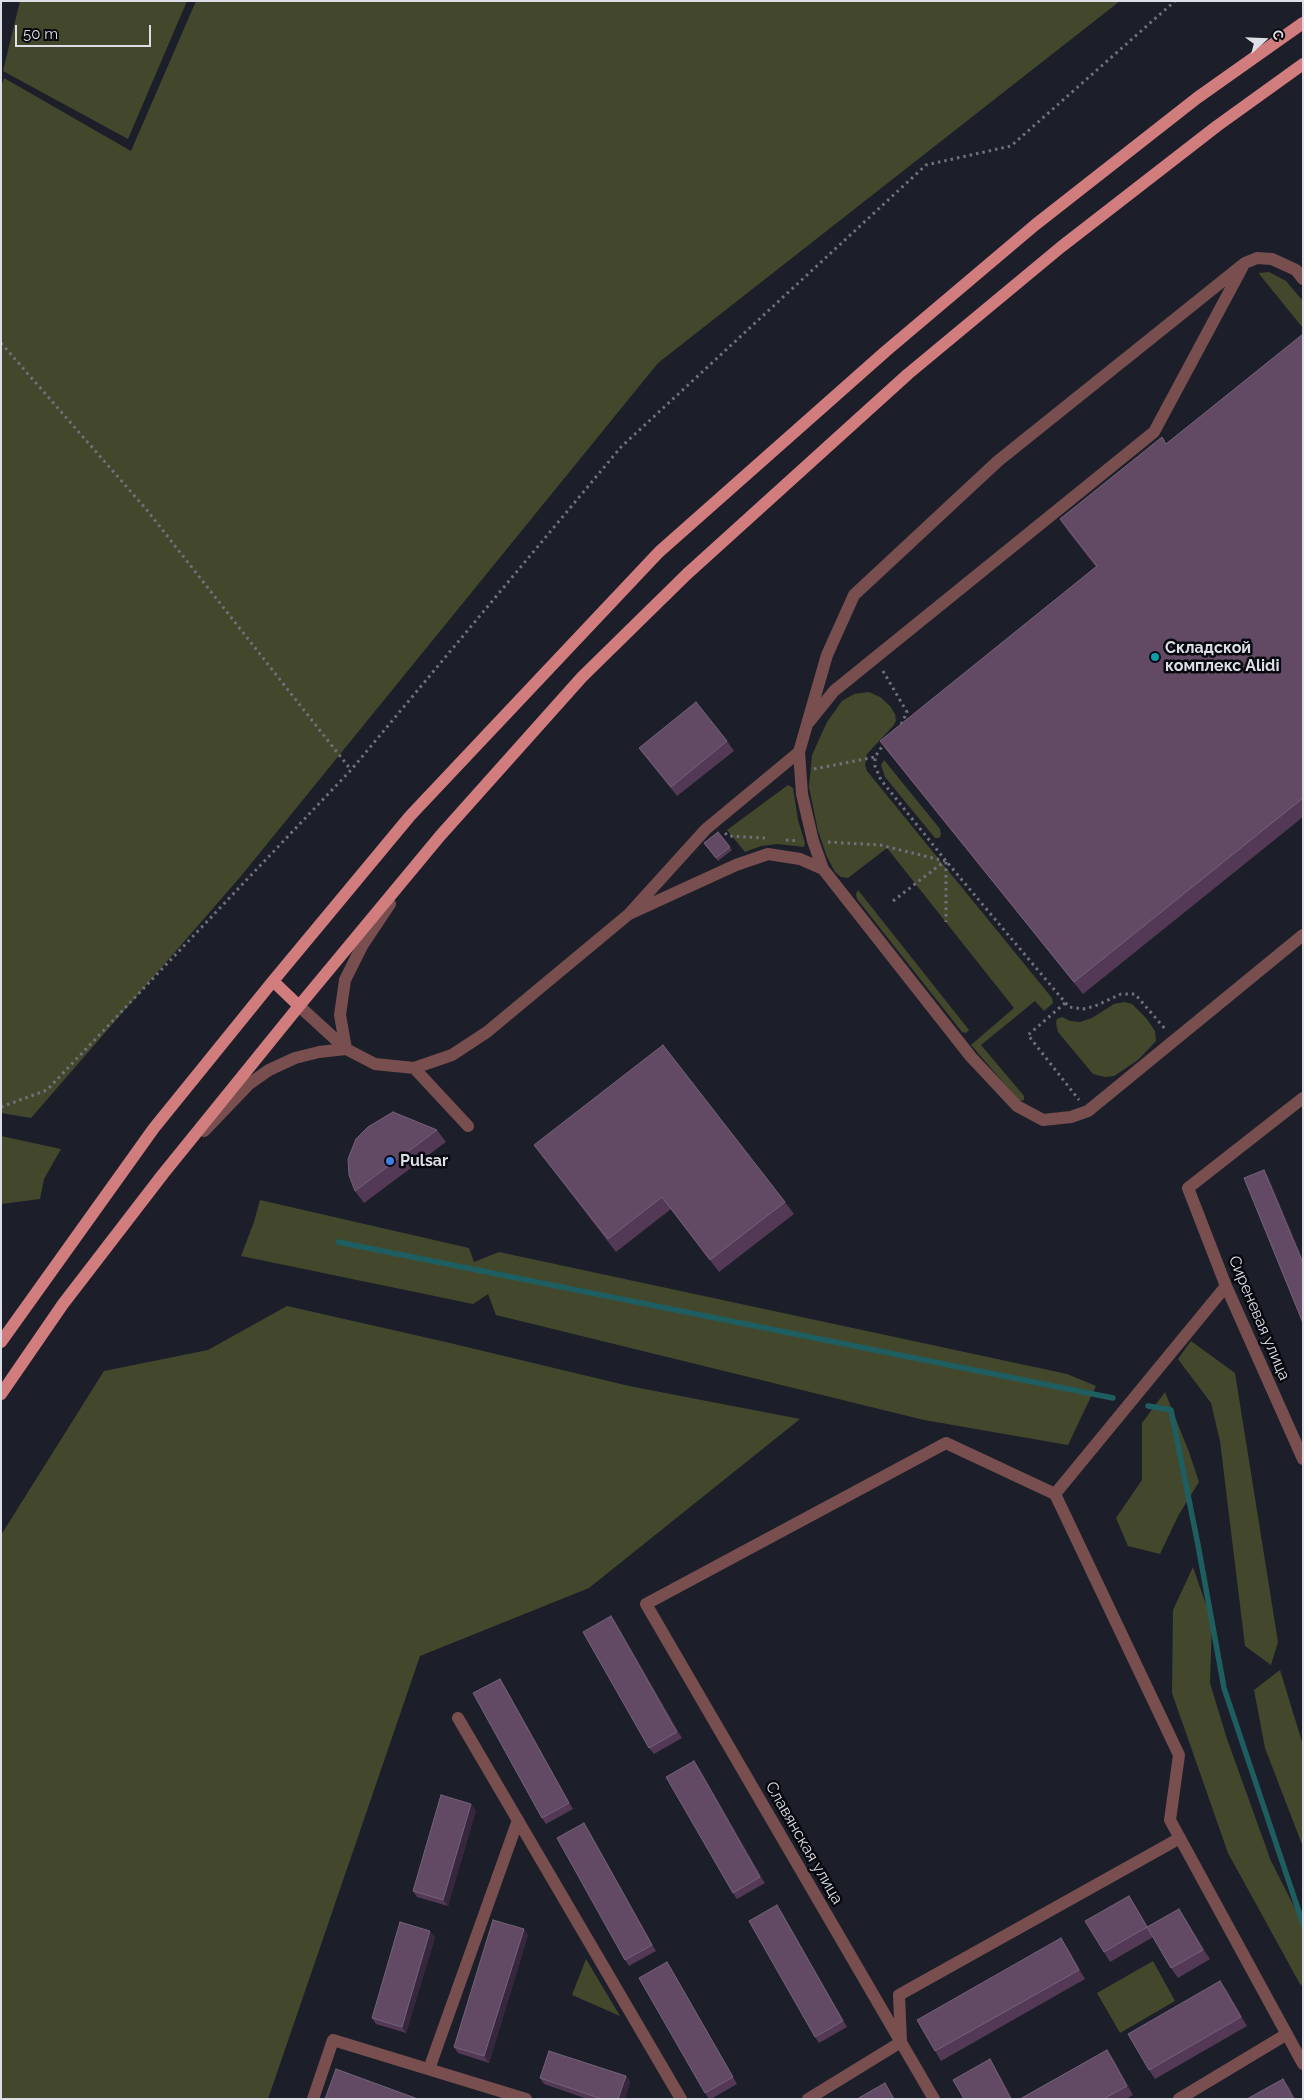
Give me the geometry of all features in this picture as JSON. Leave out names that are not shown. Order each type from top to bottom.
[{"type":"main road","points":[[1,1342],[154,1128],[410,816],[659,552],[886,351],[1035,225],[1197,98],[1303,23]]},
{"type":"main road","points":[[1,1394],[63,1304],[163,1174],[299,1006],[440,836],[582,677],[702,561],[908,374],[1061,247],[1216,126],[1303,64]]},
{"type":"main road","points":[[273,981],[299,1006]]},
{"type":"street","points":[[1303,279],[1296,270],[1272,259],[1257,258],[1245,263],[998,461],[854,596],[826,655],[799,752],[802,794],[813,841],[823,869],[972,1057],[1017,1106],[1043,1120],[1071,1118],[1088,1111],[1303,935]]},
{"type":"street","points":[[806,726],[834,691],[1154,432],[1245,263]]},
{"type":"street","points":[[299,1006],[346,1048],[375,1064],[414,1068],[452,1055],[487,1032],[629,914],[706,829],[799,752]]},
{"type":"street","points":[[629,914],[736,865],[768,854],[800,859],[823,869]]},
{"type":"street","points":[[346,1048],[340,1015],[345,980],[362,946],[411,870]]},
{"type":"street","points":[[163,1174],[249,1084],[269,1070],[295,1058],[346,1048]]},
{"type":"street","points":[[414,1068],[468,1126]]},
{"type":"street","name":"Сиреневая улица","points":[[1303,1098],[1188,1188],[1226,1286],[1303,1459]]},
{"type":"street","points":[[1226,1286],[1055,1494],[1179,1755],[1170,1820],[1303,2064]]},
{"type":"street","name":"Славянская улица","points":[[934,2099],[646,1604],[946,1443],[1055,1494]]},
{"type":"street","points":[[458,1718],[681,2099]]},
{"type":"street","points":[[429,2069],[518,1820]]},
{"type":"street","points":[[808,2099],[901,2042],[899,1995],[1180,1838]]},
{"type":"street","points":[[1180,2099],[1287,2034]]},
{"type":"street","points":[[313,2099],[334,2040],[526,2099]]},
{"type":"path","points":[[1,1107],[47,1090],[351,770],[621,447],[926,165],[1011,146],[1176,1]]},
{"type":"path","points":[[1,343],[146,509],[351,770]]},
{"type":"path","points":[[875,658],[907,712],[894,733]]},
{"type":"path","points":[[887,739],[880,746],[875,757],[880,780],[1065,1003],[1069,1007],[1082,1009],[1095,1006],[1121,994],[1134,994],[1174,1040]]},
{"type":"path","points":[[800,772],[875,757]]},
{"type":"path","points":[[893,901],[946,861]]},
{"type":"path","points":[[946,861],[946,922]]},
{"type":"path","points":[[1065,1003],[1028,1035],[1088,1111]]},
{"type":"green space","points":[[20,1],[187,1],[128,139],[3,71]]},
{"type":"green space","points":[[196,1],[1120,1],[658,363],[241,876],[31,1118],[1,1113],[1,87],[4,78],[131,151]]},
{"type":"green space","points":[[1269,272],[1286,281],[1303,301],[1303,328],[1259,273]]},
{"type":"green space","points":[[869,692],[880,697],[890,706],[895,714],[896,721],[867,754],[865,765],[867,771],[1052,998],[1053,1003],[1044,1011],[1035,1001],[981,1045],[1024,1096],[1024,1100],[1020,1101],[1015,1096],[971,1045],[1014,1008],[887,848],[848,878],[841,877],[835,872],[827,857],[818,831],[809,787],[812,755],[827,722],[842,701],[854,694]]},
{"type":"green space","points":[[884,760],[940,829],[941,835],[939,838],[935,838],[885,777],[881,765]]},
{"type":"green space","points":[[788,785],[793,788],[798,820],[805,843],[804,847],[778,844],[761,846],[745,852],[727,830]]},
{"type":"green space","points":[[858,890],[969,1030],[966,1033],[962,1032],[857,899],[856,894]]},
{"type":"green space","points":[[1124,1002],[1132,1004],[1146,1018],[1155,1031],[1156,1041],[1138,1060],[1114,1076],[1105,1077],[1093,1074],[1058,1032],[1057,1019],[1062,1017],[1070,1021],[1080,1022],[1092,1018],[1114,1004]]},
{"type":"green space","points":[[1,1136],[61,1149],[44,1179],[40,1199],[1,1204]]},
{"type":"green space","points":[[260,1200],[469,1248],[474,1262],[499,1252],[1067,1374],[1096,1386],[1068,1445],[924,1420],[496,1315],[488,1294],[473,1304],[241,1256]]},
{"type":"green space","points":[[287,1306],[629,1386],[800,1419],[589,1588],[420,1656],[268,2099],[1,2099],[1,1535],[104,1371],[208,1350]]},
{"type":"green space","points":[[1191,1341],[1235,1373],[1278,1642],[1271,1665],[1245,1646],[1220,1441],[1211,1403],[1178,1359]]},
{"type":"green space","points":[[1165,1392],[1199,1482],[1178,1516],[1160,1554],[1128,1546],[1116,1518],[1142,1480],[1142,1423]]},
{"type":"green space","points":[[1193,1567],[1212,1622],[1210,1683],[1227,1739],[1271,1861],[1303,1924],[1303,1986],[1300,1984],[1228,1853],[1172,1693],[1173,1610]]},
{"type":"green space","points":[[1280,1670],[1303,1745],[1303,1847],[1265,1748],[1254,1690]]},
{"type":"green space","points":[[586,1959],[620,2016],[572,1995]]},
{"type":"green space","points":[[1153,1961],[1175,2001],[1120,2033],[1097,1993]]},
{"type":"building","name":"Складской комплекс Alidi","points":[[1303,334],[1303,798],[1074,982],[880,741],[1097,566],[1060,519],[1162,437],[1166,444]]},
{"type":"building","points":[[696,702],[727,741],[671,787],[639,748]]},
{"type":"building","points":[[718,832],[730,847],[716,858],[704,843]]},
{"type":"building","points":[[663,1045],[785,1202],[710,1260],[662,1197],[608,1239],[534,1145]]},
{"type":"building","points":[[393,1112],[437,1130],[355,1191],[349,1175],[348,1159],[356,1139],[368,1127]]},
{"type":"building","points":[[1264,1170],[1303,1263],[1303,1323],[1244,1178]]},
{"type":"building","points":[[611,1616],[677,1732],[649,1748],[583,1632]]},
{"type":"building","points":[[500,1679],[569,1803],[542,1818],[473,1693]]},
{"type":"building","points":[[694,1761],[760,1877],[733,1893],[666,1777]]},
{"type":"building","points":[[441,1795],[471,1804],[443,1900],[413,1891]]},
{"type":"building","points":[[584,1823],[652,1945],[625,1960],[557,1838]]},
{"type":"building","points":[[1129,1896],[1147,1927],[1104,1952],[1085,1921]]},
{"type":"building","points":[[777,1905],[843,2021],[815,2037],[749,1921]]},
{"type":"building","points":[[1179,1909],[1203,1950],[1171,1968],[1147,1927]]},
{"type":"building","points":[[493,1920],[524,1929],[484,2056],[454,2047]]},
{"type":"building","points":[[400,1922],[430,1931],[402,2027],[372,2018]]},
{"type":"building","points":[[1061,1938],[1079,1970],[935,2051],[917,2020]]},
{"type":"building","points":[[667,1962],[733,2077],[705,2093],[639,1978]]},
{"type":"building","points":[[1220,1981],[1241,2017],[1149,2070],[1128,2034]]},
{"type":"building","points":[[1107,2050],[1127,2086],[1103,2099],[1020,2099]]},
{"type":"building","points":[[549,2051],[626,2076],[618,2099],[602,2099],[540,2078]]},
{"type":"building","points":[[990,2059],[1011,2099],[964,2099],[953,2080]]},
{"type":"building","points":[[336,2069],[418,2099],[325,2099]]},
{"type":"building","points":[[1283,2079],[1294,2099],[1247,2099]]},
{"type":"building","points":[[885,2083],[894,2099],[857,2099]]},
{"type":"waterway","points":[[338,1242],[1113,1398]]},
{"type":"waterway","points":[[1148,1406],[1171,1410],[1224,1688],[1303,1924]]},
{"type":"place","name":"Складской комплекс Alidi","points":[[1155,657]]},
{"type":"place","name":"Pulsar","points":[[390,1161]]}]
